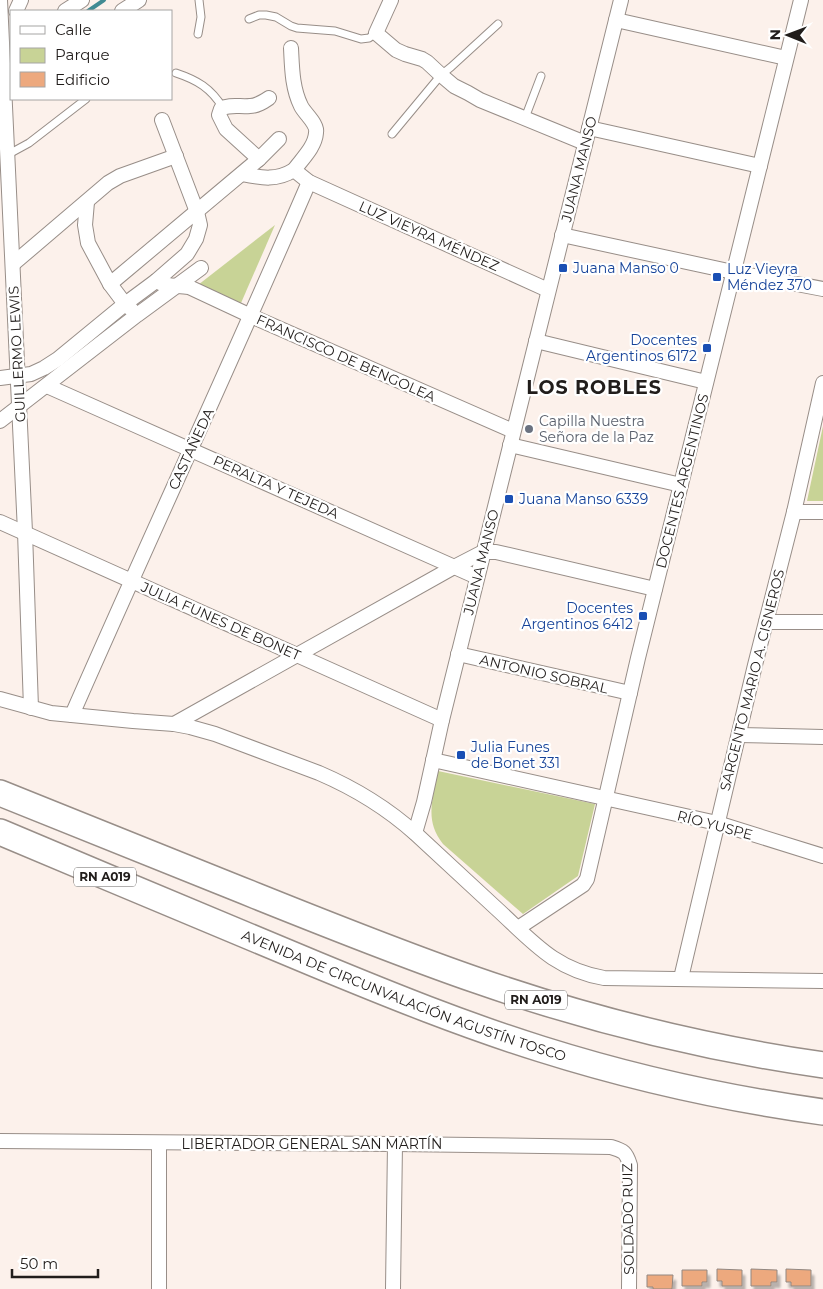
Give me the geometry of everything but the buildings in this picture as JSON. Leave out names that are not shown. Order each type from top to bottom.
[{"type":"highway","points":[[0,776],[58,799],[162,858]]},
{"type":"highway","name":"RN A019","points":[[0,793],[408,955],[533,999],[682,1040],[773,1058],[823,1065]]},
{"type":"highway","name":"AVENIDA DE CIRCUNVALACIÓN AGUSTÍN TOSCO","points":[[0,832],[351,979],[469,1025],[542,1049],[647,1079],[823,1112]]},
{"type":"highway","points":[[0,850],[346,994],[469,1025]]},
{"type":"street","name":"GUILLERMO LEWIS","points":[[0,0],[8,83],[3,104],[8,155],[31,708]]},
{"type":"street","points":[[67,10],[82,0]]},
{"type":"street","points":[[124,10],[139,0]]},
{"type":"street","points":[[391,0],[376,33],[396,50],[422,58],[454,86],[480,100],[585,143]]},
{"type":"street","name":"JUANA MANSO","points":[[414,833],[424,802],[432,760],[483,552],[621,0]]},
{"type":"street","name":"DOCENTES ARGENTINOS","points":[[518,928],[583,885],[587,878],[655,590],[801,0]]},
{"type":"street","points":[[616,20],[786,58]]},
{"type":"street","points":[[5,50],[10,30]]},
{"type":"street","points":[[242,174],[260,177],[285,175],[294,170],[312,147],[317,128],[301,105],[296,93],[292,74],[292,48]]},
{"type":"street","points":[[259,159],[226,129],[219,115],[221,109],[225,107],[252,106],[260,104],[269,98]]},
{"type":"street","points":[[0,378],[31,374],[58,359],[187,254],[196,239],[200,225],[197,212],[162,120]]},
{"type":"street","points":[[589,128],[760,166]]},
{"type":"street","points":[[110,284],[242,174],[279,139]]},
{"type":"street","points":[[13,264],[108,183],[120,176],[176,156]]},
{"type":"street","name":"LUZ VIEYRA MÉNDEZ","points":[[294,170],[309,182],[548,290]]},
{"type":"street","name":"CASTAÑEDA","points":[[72,715],[309,182]]},
{"type":"street","points":[[87,202],[85,225],[88,244],[110,284],[125,304],[137,315]]},
{"type":"street","points":[[562,235],[733,272],[823,289]]},
{"type":"street","points":[[0,421],[201,268]]},
{"type":"street","name":"FRANCISCO DE BENGOLEA","points":[[156,281],[163,285],[189,287],[513,431]]},
{"type":"street","points":[[536,341],[706,382]]},
{"type":"street","name":"SARGENTO MARIO A. CISNEROS","points":[[681,978],[766,622],[820,409],[823,382]]},
{"type":"street","name":"PERALTA Y TEJEDA","points":[[47,386],[477,577]]},
{"type":"street","points":[[510,445],[681,485]]},
{"type":"street","points":[[794,512],[823,512]]},
{"type":"street","name":"JULIA FUNES DE BONET","points":[[0,522],[442,720]]},
{"type":"street","points":[[174,724],[454,566],[483,552],[496,552],[655,590]]},
{"type":"street","points":[[766,622],[823,622]]},
{"type":"street","name":"ANTONIO SOBRAL","points":[[458,654],[630,693]]},
{"type":"street","points":[[0,698],[51,713],[190,727],[215,734],[327,776],[376,804],[414,833],[531,942],[556,961],[580,972],[604,978],[823,981]]},
{"type":"street","points":[[739,735],[823,737]]},
{"type":"street","points":[[432,760],[606,799]]},
{"type":"street","name":"RÍO YUSPE","points":[[606,799],[717,824],[823,856]]},
{"type":"street","name":"LIBERTADOR GENERAL SAN MARTÍN","points":[[0,1141],[611,1147],[623,1150]]},
{"type":"street","points":[[159,1143],[159,1289]]},
{"type":"street","points":[[393,1289],[396,1144]]},
{"type":"street","name":"SOLDADO RUIZ","points":[[623,1150],[630,1166],[629,1289]]},
{"type":"lane","points":[[198,34],[201,17],[199,0]]},
{"type":"lane","points":[[249,19],[266,15],[276,17],[297,28],[335,31],[361,40],[369,38],[376,33]]},
{"type":"lane","points":[[392,134],[441,75],[498,24]]},
{"type":"lane","points":[[176,74],[190,78],[205,86],[217,98],[223,108]]},
{"type":"lane","points":[[525,118],[541,76]]},
{"type":"lane","points":[[8,155],[29,143],[85,100]]},
{"type":"green space","points":[[275,225],[241,303],[198,285]]},
{"type":"green space","points":[[823,426],[823,501],[807,501]]},
{"type":"green space","points":[[438,771],[595,804],[578,876],[523,914],[443,844],[437,835],[433,826],[432,800]]},
{"type":"waterway","points":[[89,10],[104,0]]},
{"type":"place","name":"Juana Manso 0","points":[[563,268]]},
{"type":"place","name":"Luz Vieyra Méndez 370","points":[[717,277]]},
{"type":"place","name":"Docentes Argentinos 6172","points":[[707,348]]},
{"type":"place","name":"Capilla Nuestra Señora de la Paz","points":[[529,429]]},
{"type":"place","name":"Juana Manso 6339","points":[[509,499]]},
{"type":"place","name":"Docentes Argentinos 6412","points":[[643,616]]},
{"type":"place","name":"Julia Funes de Bonet 331","points":[[461,755]]},
{"type":"district","name":"LOS ROBLES","points":[[594,387]]}]
